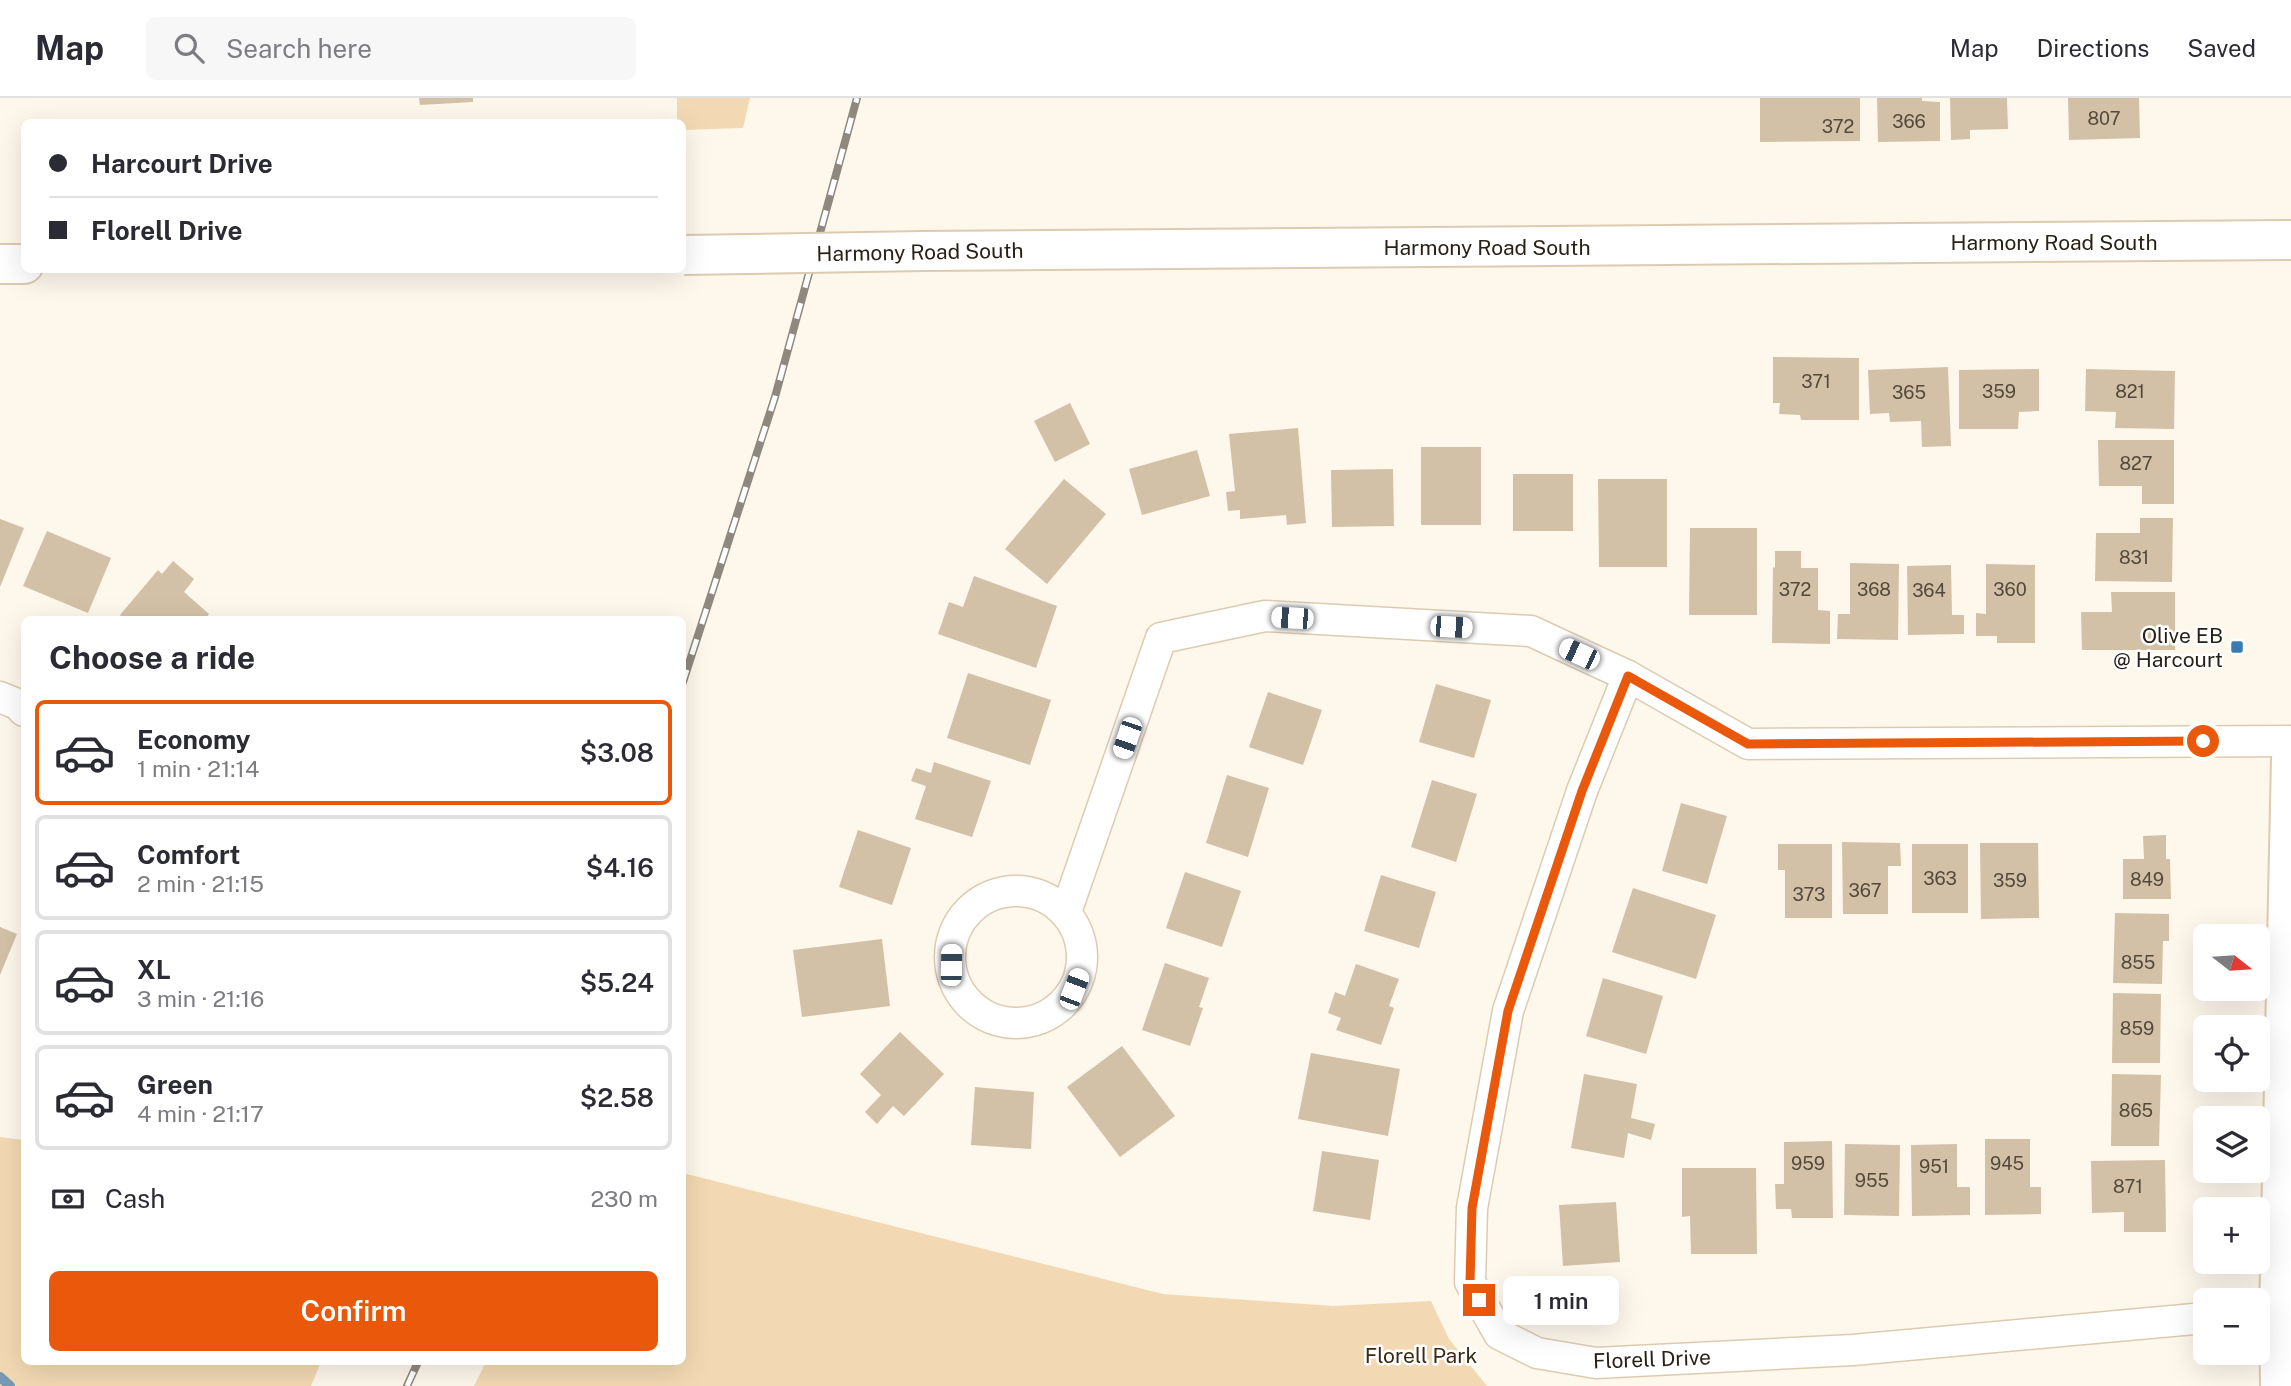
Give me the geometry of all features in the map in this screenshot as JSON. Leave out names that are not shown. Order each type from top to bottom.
[{"type":"main road","name":"Harmony Road South","points":[[686,255],[2291,240]]},
{"type":"main road","points":[[0,264],[21,264]]},
{"type":"main road","points":[[2280,1386],[2276,1315],[2291,759]]},
{"type":"street","points":[[1066,912],[1053,901],[1022,890],[989,897],[975,905],[955,932],[951,965],[955,982],[975,1009],[1004,1022],[1037,1020],[1052,1013],[1074,989],[1083,958],[1078,934],[1066,912],[1161,638],[1265,616],[1531,631],[1628,676],[1748,744],[2291,741]]},
{"type":"street","name":"Florell Drive","points":[[1628,676],[1582,791],[1508,1011],[1472,1208],[1470,1282],[1499,1334],[1537,1353],[1596,1363],[1853,1350],[2193,1319]]},
{"type":"street","points":[[0,697],[21,708]]},
{"type":"green space","points":[[677,98],[750,98],[743,128],[686,130],[686,119],[677,119]]},
{"type":"green space","points":[[0,1137],[21,1140],[21,1365],[320,1365],[311,1386],[0,1386]]},
{"type":"green space","name":"Florell Park","points":[[686,1174],[1163,1294],[1333,1306],[1431,1301],[1449,1339],[1487,1386],[474,1386],[484,1365],[686,1365]]},
{"type":"building","points":[[419,98],[473,98],[473,102],[420,105]]},
{"type":"building","points":[[1760,98],[1860,98],[1860,141],[1760,142]]},
{"type":"building","points":[[1877,98],[1922,98],[1922,101],[1940,102],[1940,141],[1878,142]]},
{"type":"building","points":[[1950,98],[2007,98],[2008,129],[1970,130],[1970,139],[1951,140]]},
{"type":"building","points":[[2068,98],[2139,98],[2140,138],[2069,140]]},
{"type":"building","points":[[1773,357],[1859,358],[1859,420],[1801,420],[1800,415],[1779,414],[1780,403],[1773,403]]},
{"type":"building","points":[[1948,367],[1951,446],[1922,447],[1921,421],[1890,422],[1889,413],[1870,414],[1868,370]]},
{"type":"building","points":[[2039,369],[2039,411],[2019,412],[2018,429],[1959,429],[1959,370]]},
{"type":"building","points":[[2086,369],[2175,371],[2174,429],[2115,428],[2116,412],[2085,411]]},
{"type":"building","points":[[1070,403],[1090,444],[1055,462],[1034,421]]},
{"type":"building","points":[[1298,428],[1306,523],[1287,525],[1286,515],[1240,519],[1240,510],[1228,511],[1226,492],[1235,491],[1229,434]]},
{"type":"building","points":[[2098,440],[2174,440],[2174,504],[2142,504],[2142,486],[2099,486]]},
{"type":"building","points":[[1421,447],[1481,447],[1481,525],[1421,525]]},
{"type":"building","points":[[1197,450],[1210,496],[1142,515],[1129,469]]},
{"type":"building","points":[[1393,469],[1394,526],[1332,527],[1331,470]]},
{"type":"building","points":[[1513,474],[1573,474],[1573,531],[1513,531]]},
{"type":"building","points":[[1064,479],[1106,514],[1047,584],[1005,549]]},
{"type":"building","points":[[1598,479],[1667,479],[1667,567],[1599,567]]},
{"type":"building","points":[[2140,518],[2173,518],[2172,582],[2095,581],[2096,533],[2140,533]]},
{"type":"building","points":[[0,519],[24,528],[0,587]]},
{"type":"building","points":[[1690,528],[1757,528],[1757,615],[1689,615]]},
{"type":"building","points":[[47,531],[111,558],[88,613],[23,586]]},
{"type":"building","points":[[1775,551],[1801,551],[1801,568],[1818,568],[1818,610],[1830,611],[1830,644],[1772,643]]},
{"type":"building","points":[[173,561],[194,579],[184,592],[209,614],[208,616],[120,615],[158,570],[162,574]]},
{"type":"building","points":[[1850,563],[1899,564],[1898,640],[1837,639],[1838,614],[1850,614]]},
{"type":"building","points":[[1986,564],[2035,565],[2035,643],[1997,643],[1997,636],[1976,636],[1976,613],[1986,614]]},
{"type":"building","points":[[1951,565],[1952,615],[1964,615],[1964,634],[1908,635],[1907,566]]},
{"type":"building","points":[[974,576],[1057,606],[1036,668],[938,634],[949,602],[963,607]]},
{"type":"building","points":[[2111,592],[2175,592],[2175,650],[2082,650],[2081,612],[2112,612]]},
{"type":"building","points":[[968,673],[1051,700],[1030,765],[947,738]]},
{"type":"building","points":[[1436,684],[1491,700],[1474,758],[1419,742]]},
{"type":"building","points":[[1268,692],[1322,710],[1303,765],[1249,747]]},
{"type":"building","points":[[934,762],[991,781],[972,837],[915,819],[926,786],[911,781],[916,768],[931,773]]},
{"type":"building","points":[[1227,775],[1269,788],[1248,857],[1206,843]]},
{"type":"building","points":[[1432,780],[1477,794],[1456,862],[1411,847]]},
{"type":"building","points":[[1681,803],[1727,816],[1707,884],[1662,871]]},
{"type":"building","points":[[858,830],[911,848],[892,905],[839,887]]},
{"type":"building","points":[[2166,835],[2166,859],[2170,859],[2171,899],[2123,899],[2123,859],[2144,859],[2143,836]]},
{"type":"building","points":[[1842,842],[1900,843],[1901,866],[1888,866],[1888,914],[1843,914]]},
{"type":"building","points":[[1980,843],[2038,843],[2039,918],[1981,919]]},
{"type":"building","points":[[1778,844],[1832,844],[1832,918],[1785,918],[1785,870],[1778,870]]},
{"type":"building","points":[[1912,844],[1968,844],[1968,913],[1912,913]]},
{"type":"building","points":[[1185,872],[1241,891],[1222,947],[1166,928]]},
{"type":"building","points":[[1381,875],[1436,892],[1419,948],[1364,931]]},
{"type":"building","points":[[1633,888],[1716,915],[1696,979],[1612,952]]},
{"type":"building","points":[[2115,913],[2169,914],[2169,941],[2163,941],[2162,984],[2113,983]]},
{"type":"building","points":[[0,927],[17,934],[0,975]]},
{"type":"building","points":[[882,939],[890,1006],[802,1017],[793,950]]},
{"type":"building","points":[[1165,963],[1209,978],[1199,1007],[1203,1008],[1190,1046],[1142,1030]]},
{"type":"building","points":[[1356,964],[1399,979],[1389,1006],[1394,1008],[1381,1045],[1336,1030],[1341,1018],[1328,1013],[1335,992],[1345,996]]},
{"type":"building","points":[[1603,978],[1663,996],[1646,1054],[1586,1036]]},
{"type":"building","points":[[2113,993],[2161,994],[2160,1063],[2112,1063]]},
{"type":"building","points":[[900,1032],[944,1074],[904,1116],[893,1106],[877,1124],[865,1112],[881,1095],[860,1074]]},
{"type":"building","points":[[1122,1046],[1175,1116],[1120,1157],[1067,1087]]},
{"type":"building","points":[[1311,1053],[1400,1069],[1388,1136],[1298,1119]]},
{"type":"building","points":[[1584,1074],[1637,1084],[1631,1118],[1655,1124],[1651,1140],[1628,1133],[1624,1158],[1571,1148]]},
{"type":"building","points":[[2112,1074],[2161,1075],[2159,1146],[2111,1146]]},
{"type":"building","points":[[975,1087],[1034,1092],[1031,1149],[971,1145]]},
{"type":"building","points":[[1985,1139],[2030,1139],[2030,1187],[2041,1187],[2041,1214],[1985,1215]]},
{"type":"building","points":[[1832,1141],[1833,1218],[1792,1218],[1791,1209],[1776,1209],[1775,1184],[1784,1184],[1784,1142]]},
{"type":"building","points":[[1845,1144],[1900,1145],[1899,1216],[1844,1215]]},
{"type":"building","points":[[1957,1144],[1957,1187],[1970,1187],[1970,1215],[1912,1216],[1911,1145]]},
{"type":"building","points":[[1322,1151],[1379,1160],[1370,1220],[1313,1211]]},
{"type":"building","points":[[2165,1160],[2166,1232],[2124,1232],[2124,1212],[2092,1213],[2091,1161]]},
{"type":"building","points":[[1682,1168],[1756,1168],[1757,1254],[1691,1254],[1690,1216],[1682,1217]]},
{"type":"building","points":[[1616,1202],[1620,1262],[1563,1266],[1559,1205]]},
{"type":"waterway","points":[[0,1377],[10,1386]]},
{"type":"railway","points":[[686,673],[775,397],[857,98]]},
{"type":"railway","points":[[407,1386],[417,1365]]},
{"type":"place","name":"Olive EB @ Harcourt","points":[[2237,647]]},
{"type":"route","points":[[1479,1300],[1470,1282],[1472,1208],[1508,1011],[1582,791],[1628,676],[1748,744],[2203,741]]}]
